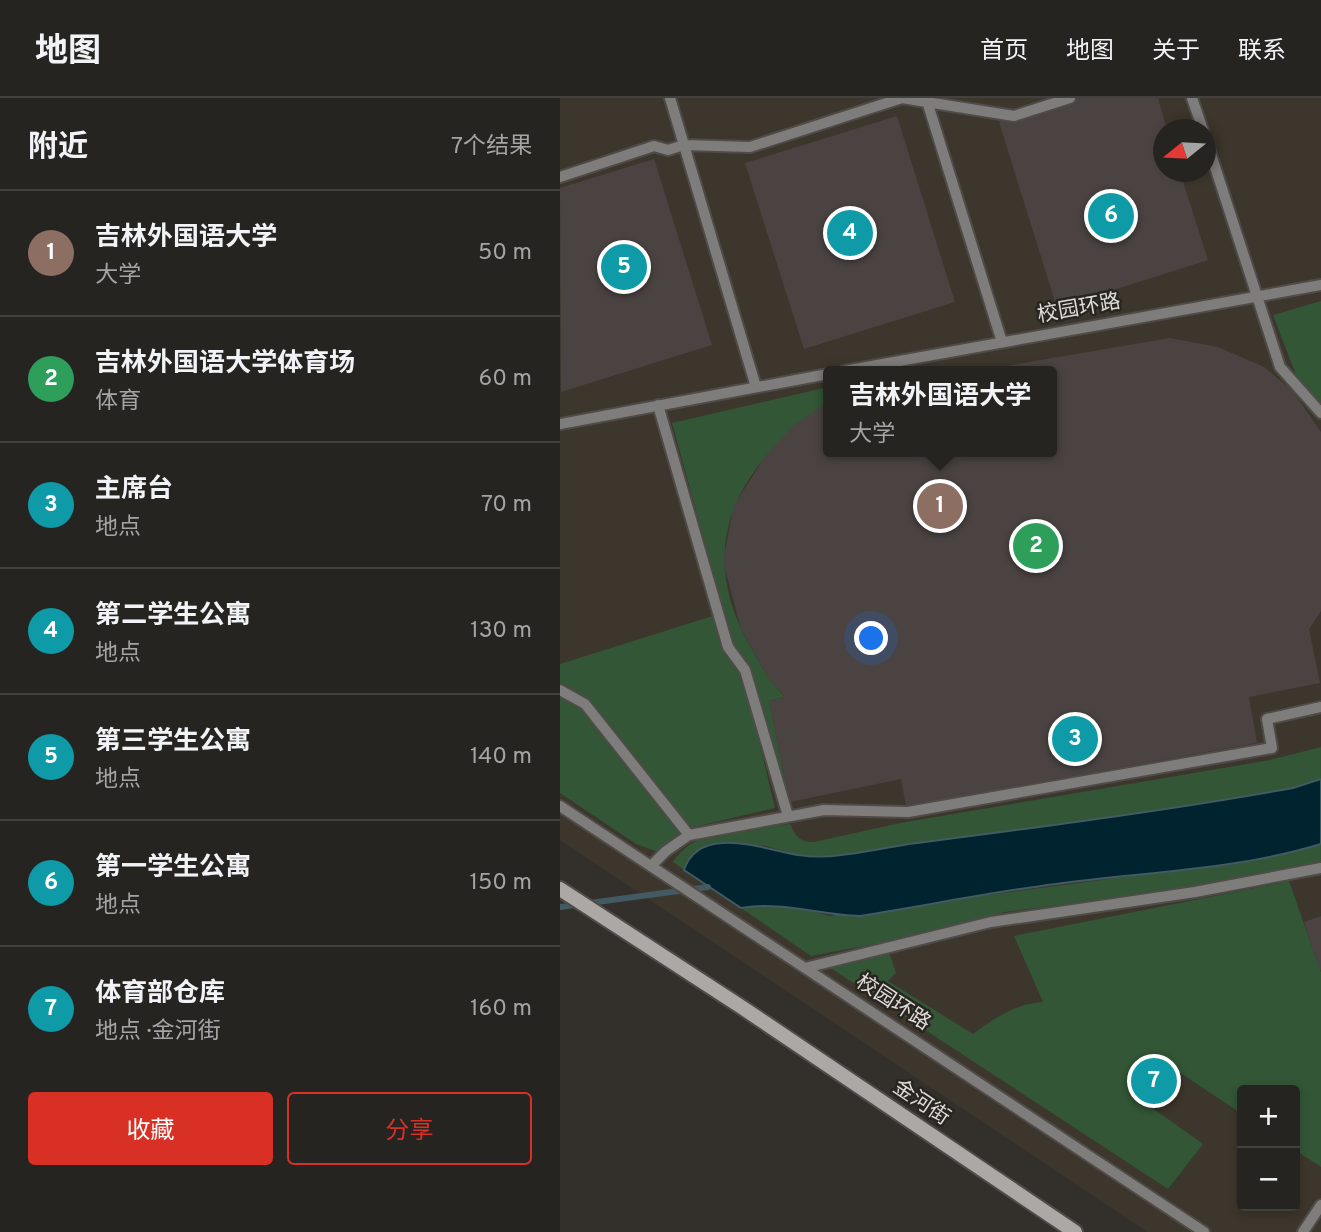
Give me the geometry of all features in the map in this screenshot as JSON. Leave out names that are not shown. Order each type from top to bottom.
[{"type":"street","name":"金河街","points":[[560,890],[743,1008],[1074,1232]]},
{"type":"lane","points":[[670,98],[756,387]]},
{"type":"lane","points":[[560,177],[654,146],[668,150],[684,145],[750,147],[902,99],[927,100],[1014,116],[1070,98]]},
{"type":"lane","points":[[1192,98],[1199,119]]},
{"type":"lane","points":[[927,100],[1002,342]]},
{"type":"lane","points":[[1216,170],[1280,367],[1321,413]]},
{"type":"lane","name":"校园环路","points":[[871,366],[1321,285]]},
{"type":"lane","points":[[560,424],[823,375]]},
{"type":"lane","points":[[658,405],[728,647],[745,670],[788,816]]},
{"type":"lane","points":[[560,690],[585,704],[689,835]]},
{"type":"lane","points":[[651,866],[666,850],[689,835],[788,816],[824,810],[908,812],[1272,748],[1267,719],[1321,707]]},
{"type":"lane","name":"校园环路","points":[[560,806],[1204,1232]]},
{"type":"lane","points":[[805,968],[991,922],[1195,891],[1321,868]]},
{"type":"lane","points":[[1303,1232],[1321,1205]]},
{"type":"shaded area","points":[[560,98],[1321,98],[1321,1232],[1147,1232],[560,840]]},
{"type":"green space","points":[[1321,301],[1321,413],[1301,388],[1273,315]]},
{"type":"green space","points":[[823,388],[823,406],[797,425],[771,451],[750,478],[734,507],[726,538],[725,572],[732,607],[761,665],[785,697],[769,701],[790,802],[786,801],[734,649],[672,423]]},
{"type":"green space","points":[[716,615],[743,674],[775,808],[694,827],[658,852],[636,844],[560,793],[560,664]]},
{"type":"green space","points":[[1321,747],[1321,779],[1293,788],[1102,820],[924,842],[838,856],[797,855],[766,846],[719,842],[697,853],[684,870],[673,862],[683,850],[695,842],[726,831],[790,824],[799,838],[814,842],[900,823],[1270,760]]},
{"type":"green space","points":[[1321,844],[1321,863],[1183,889],[1005,912],[885,942],[811,956],[741,908],[785,906],[829,916],[1252,860]]},
{"type":"green space","points":[[1289,881],[1321,972],[1321,1167],[1300,1153],[1300,1085],[1237,1085],[1237,1111],[1158,1058],[1133,1094],[1203,1144],[1168,1189],[829,967],[889,952],[896,973],[888,981],[973,1034],[1006,1012],[1023,1005],[1043,1002],[1014,936]]},
{"type":"water","points":[[1321,779],[1321,844],[1223,865],[1031,887],[860,916],[786,907],[741,908],[684,870],[692,856],[704,847],[718,843],[752,845],[803,856],[836,856],[1201,803],[1293,788]]},
{"type":"building","points":[[1075,98],[1158,98],[1164,119],[1153,119],[1153,182],[1183,182],[1208,260],[1057,308],[999,122]]},
{"type":"building","points":[[897,116],[955,302],[804,349],[745,163]]},
{"type":"building","points":[[654,159],[712,345],[561,392],[560,188]]},
{"type":"building","points":[[1170,338],[1218,347],[1264,367],[1292,390],[1321,432],[1321,611],[1309,629],[1320,683],[1249,697],[1257,743],[906,806],[901,779],[790,802],[769,701],[785,697],[769,679],[741,629],[723,561],[734,505],[766,455],[793,426],[823,405],[823,457],[1057,457],[1057,366],[1006,366]]},
{"type":"building","points":[[1321,916],[1321,970],[1320,970],[1304,922]]},
{"type":"building","points":[[1157,1057],[1175,1069],[1151,1109],[1133,1093]]},
{"type":"waterway","points":[[560,907],[708,887]]},
{"type":"place","name":"第一学生公寓","points":[[1111,216]]},
{"type":"place","name":"第二学生公寓","points":[[850,233]]},
{"type":"place","name":"第三学生公寓","points":[[624,267]]},
{"type":"place","name":"吉林外国语大学","points":[[940,506]]},
{"type":"place","name":"吉林外国语大学·体育场","points":[[1036,546]]},
{"type":"place","name":"主席台","points":[[1075,739]]},
{"type":"place","name":"体育部仓库","points":[[1154,1081]]}]
